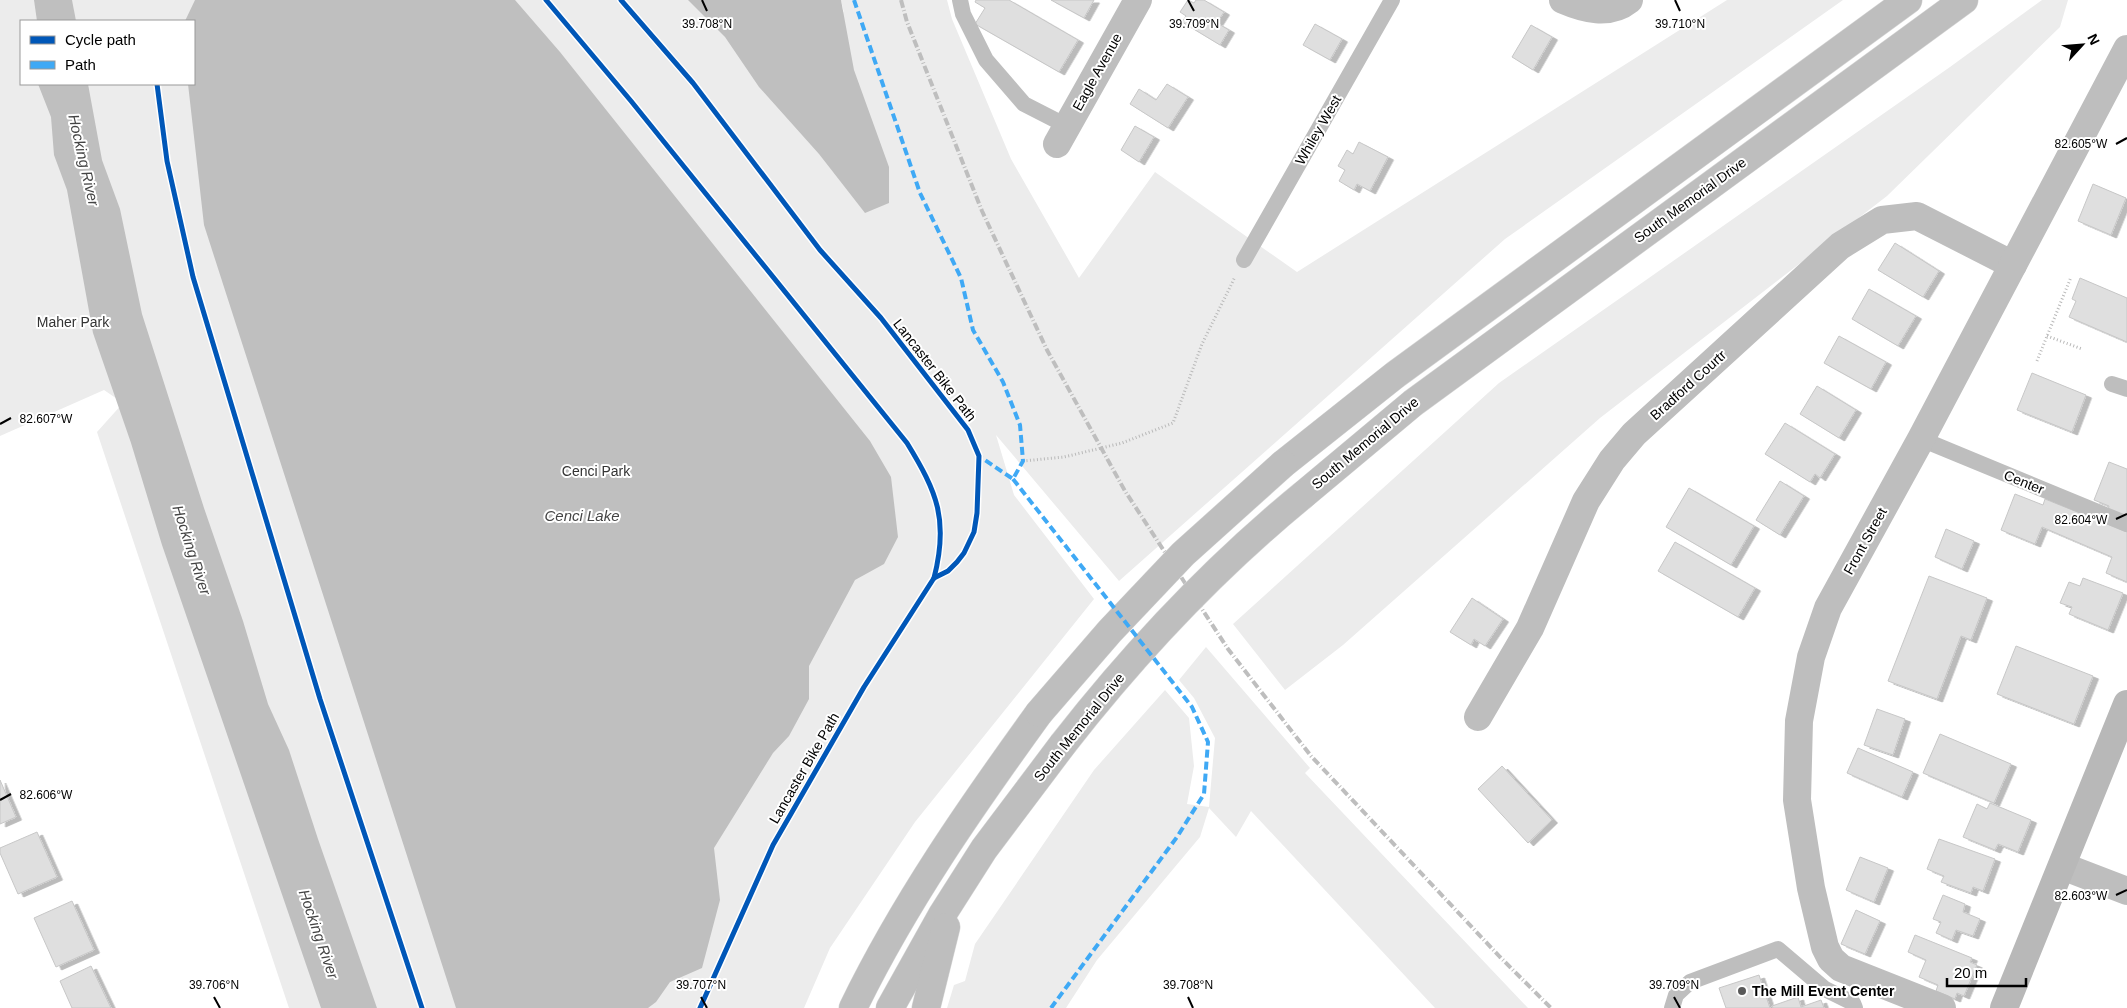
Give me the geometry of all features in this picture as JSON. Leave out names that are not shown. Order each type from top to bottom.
[{"type":"main road","name":"Eagle Avenue","points":[[1062,135],[1138,0]]},
{"type":"main road","points":[[1563,0],[1598,10],[1613,8],[1628,1]]},
{"type":"main road","points":[[853,1008],[892,936],[960,823],[1039,713],[1110,631],[1183,554],[1283,464],[1395,375],[1908,0]]},
{"type":"main road","name":"South Memorial Drive","points":[[890,1008],[984,849],[1063,744],[1138,653],[1209,579],[1266,525],[1413,403],[1964,0]]},
{"type":"main road","name":"Front Street","points":[[1931,1006],[1841,968],[1831,959],[1825,947],[1811,888],[1797,800],[1799,722],[1811,657],[1828,608],[1921,439],[2127,49]]},
{"type":"main road","name":"Bradford Courtr","points":[[1478,717],[1530,628],[1586,501],[1612,460],[1634,434],[1840,246],[1882,220],[1917,216],[2013,265]]},
{"type":"main road","points":[[2062,866],[2127,891]]},
{"type":"main road","points":[[926,1008],[953,899]]},
{"type":"street","points":[[2004,1008],[2127,704]]},
{"type":"lane","points":[[960,0],[963,14],[986,60],[1024,104],[1062,135]]},
{"type":"lane","name":"Whiley West","points":[[1244,260],[1392,0]]},
{"type":"lane","name":"Center","points":[[1921,439],[2127,524]]},
{"type":"lane","points":[[1672,1008],[1676,995],[1690,982],[1778,949],[1824,988],[1853,1003],[1856,1008]]},
{"type":"path","points":[[1023,461],[1064,457],[1122,443],[1173,423],[1202,344],[1244,260]]},
{"type":"path","points":[[2037,361],[2071,277]]},
{"type":"path","points":[[2047,336],[2082,349]]},
{"type":"green space","name":"Cenci Park","points":[[0,0],[837,0],[844,13],[841,0],[947,0],[952,19],[1011,159],[1079,278],[1155,172],[1297,272],[1727,0],[1843,0],[1505,239],[1119,581],[996,435],[1014,495],[1094,599],[915,822],[830,948],[804,1008],[289,1008],[97,432],[123,403],[104,390],[0,436]]},
{"type":"green space","points":[[2042,0],[2068,0],[2060,27],[1887,196],[1600,418],[1343,645],[1285,690],[1233,624],[1499,383],[1950,67]]},
{"type":"green space","points":[[1206,647],[1310,768],[1305,773],[1528,1008],[1435,1008],[1251,811],[1236,837],[1209,808],[1200,837],[1097,960],[1066,1008],[947,1008],[954,985],[965,981],[975,944],[1094,770],[1165,690],[1189,718],[1194,766],[1187,804],[1209,807],[1215,738],[1194,698],[1179,680]]},
{"type":"water","points":[[34,0],[72,0],[76,20],[37,20]]},
{"type":"water","name":"Cenci Lake","points":[[195,0],[515,0],[560,52],[870,441],[891,477],[898,537],[884,564],[855,580],[809,666],[809,699],[789,736],[773,753],[714,848],[720,900],[702,968],[670,982],[656,1002],[648,1008],[456,1008],[204,225],[188,85],[195,85],[195,20],[185,20]]},
{"type":"water","points":[[688,0],[841,0],[854,70],[889,167],[889,203],[865,213],[819,154],[759,87],[725,37]]},
{"type":"water","name":"Hocking River","points":[[38,85],[88,85],[102,160],[120,209],[142,314],[204,508],[243,621],[268,704],[289,750],[377,1008],[321,1008],[162,545],[131,443],[93,333],[67,190],[54,155],[51,117]]},
{"type":"building","points":[[976,0],[1009,0],[1078,40],[1059,72],[975,24],[985,8],[975,2]]},
{"type":"building","points":[[1051,0],[1094,0],[1084,18]]},
{"type":"building","points":[[1188,0],[1194,3],[1196,0],[1204,0],[1224,12],[1217,23],[1229,30],[1220,45],[1182,22],[1186,16],[1180,12]]},
{"type":"building","points":[[1315,24],[1342,39],[1330,60],[1303,45]]},
{"type":"building","points":[[1531,25],[1552,37],[1533,70],[1512,57]]},
{"type":"building","points":[[1167,84],[1188,97],[1168,128],[1130,104],[1139,89],[1156,100]]},
{"type":"building","points":[[1135,126],[1154,137],[1139,162],[1121,150]]},
{"type":"building","points":[[1359,142],[1388,157],[1370,191],[1357,184],[1354,190],[1339,181],[1345,170],[1338,166],[1347,150],[1353,154]]},
{"type":"building","points":[[2093,184],[2126,198],[2111,235],[2078,221]]},
{"type":"building","points":[[1895,243],[1939,271],[1923,297],[1878,270]]},
{"type":"building","points":[[2080,278],[2127,298],[2127,342],[2069,317],[2076,301],[2072,299]]},
{"type":"building","points":[[1869,289],[1916,316],[1898,346],[1852,319]]},
{"type":"building","points":[[1839,336],[1886,362],[1871,389],[1824,363]]},
{"type":"building","points":[[2032,373],[2086,395],[2072,432],[2017,410]]},
{"type":"building","points":[[1817,386],[1856,410],[1839,438],[1800,414]]},
{"type":"building","points":[[1785,423],[1835,454],[1820,478],[1815,474],[1810,482],[1765,454]]},
{"type":"building","points":[[2109,462],[2127,469],[2127,518],[2108,511],[2109,506],[2094,500]]},
{"type":"building","points":[[1780,481],[1804,496],[1780,535],[1756,520]]},
{"type":"building","points":[[1689,488],[1754,526],[1731,565],[1666,527]]},
{"type":"building","points":[[2015,494],[2043,505],[2045,499],[2127,532],[2127,582],[2106,573],[2112,557],[2042,527],[2035,544],[2001,530]]},
{"type":"building","points":[[1946,529],[1974,541],[1962,569],[1935,557]]},
{"type":"building","points":[[1675,542],[1755,588],[1738,617],[1658,571]]},
{"type":"building","points":[[1929,576],[1987,598],[1971,640],[1961,636],[1937,699],[1888,681]]},
{"type":"building","points":[[2083,578],[2123,593],[2108,630],[2069,614],[2072,607],[2060,603],[2069,582],[2080,586]]},
{"type":"building","points":[[1472,598],[1503,619],[1485,646],[1474,639],[1471,645],[1450,632]]},
{"type":"building","points":[[2016,646],[2093,676],[2074,724],[1997,694]]},
{"type":"building","points":[[1877,709],[1905,719],[1893,755],[1864,745]]},
{"type":"building","points":[[1940,734],[2011,764],[1994,803],[1923,773]]},
{"type":"building","points":[[1858,748],[1913,772],[1902,797],[1847,773]]},
{"type":"building","points":[[1502,766],[1552,820],[1528,843],[1478,789]]},
{"type":"building","points":[[0,780],[16,817],[0,824]]},
{"type":"building","points":[[1990,803],[2031,820],[2018,852],[1998,844],[1995,850],[1963,837],[1977,804],[1987,809]]},
{"type":"building","points":[[37,832],[57,877],[18,894],[0,853],[0,848]]},
{"type":"building","points":[[1939,839],[1995,859],[1983,891],[1973,887],[1971,893],[1941,882],[1944,876],[1927,869]]},
{"type":"building","points":[[1860,857],[1888,868],[1874,902],[1846,890]]},
{"type":"building","points":[[1943,895],[1965,904],[1963,912],[1980,919],[1973,936],[1956,930],[1952,940],[1936,933],[1941,922],[1933,919]]},
{"type":"building","points":[[72,901],[94,950],[56,967],[34,918]]},
{"type":"building","points":[[1856,910],[1880,921],[1865,954],[1841,944]]},
{"type":"building","points":[[1915,935],[1972,958],[1970,962],[1977,965],[1964,996],[1957,993],[1955,999],[1936,991],[1938,985],[1919,977],[1926,960],[1908,952]]},
{"type":"building","points":[[91,966],[111,1008],[72,1008],[60,981]]},
{"type":"building","name":"The Mill Event Center","points":[[1759,975],[1770,1008],[1726,1008],[1719,988]]},
{"type":"building","name":"The Mill Event Center","points":[[1798,997],[1801,1007],[1821,1000],[1824,1008],[1773,1008],[1772,1006]]},
{"type":"railway","points":[[901,0],[907,22],[982,211],[1047,350],[1125,491],[1228,649],[1311,756],[1500,957],[1551,1008]]},
{"type":"marked path","points":[[854,0],[920,193],[961,278],[973,330],[1003,382],[1020,425],[1023,461],[1013,479],[979,456]]},
{"type":"marked path","points":[[1013,479],[1192,707],[1208,742],[1204,794],[1177,837],[1051,1008]]},
{"type":"cycle path","points":[[546,0],[631,101],[907,443],[926,477],[937,507],[940,539],[934,578]]},
{"type":"cycle path","name":"Lancaster Bike Path","points":[[621,0],[693,83],[820,250],[881,318],[968,430],[979,456],[977,513],[974,532],[964,553],[948,571],[934,578],[864,687],[773,845],[700,1008]]},
{"type":"cycle path","points":[[157,85],[167,161],[193,277],[320,699],[422,1008]]},
{"type":"place","name":"The Mill Event Center","points":[[1742,991]]},
{"type":"park label","name":"Maher Park","points":[[73,322]]}]
